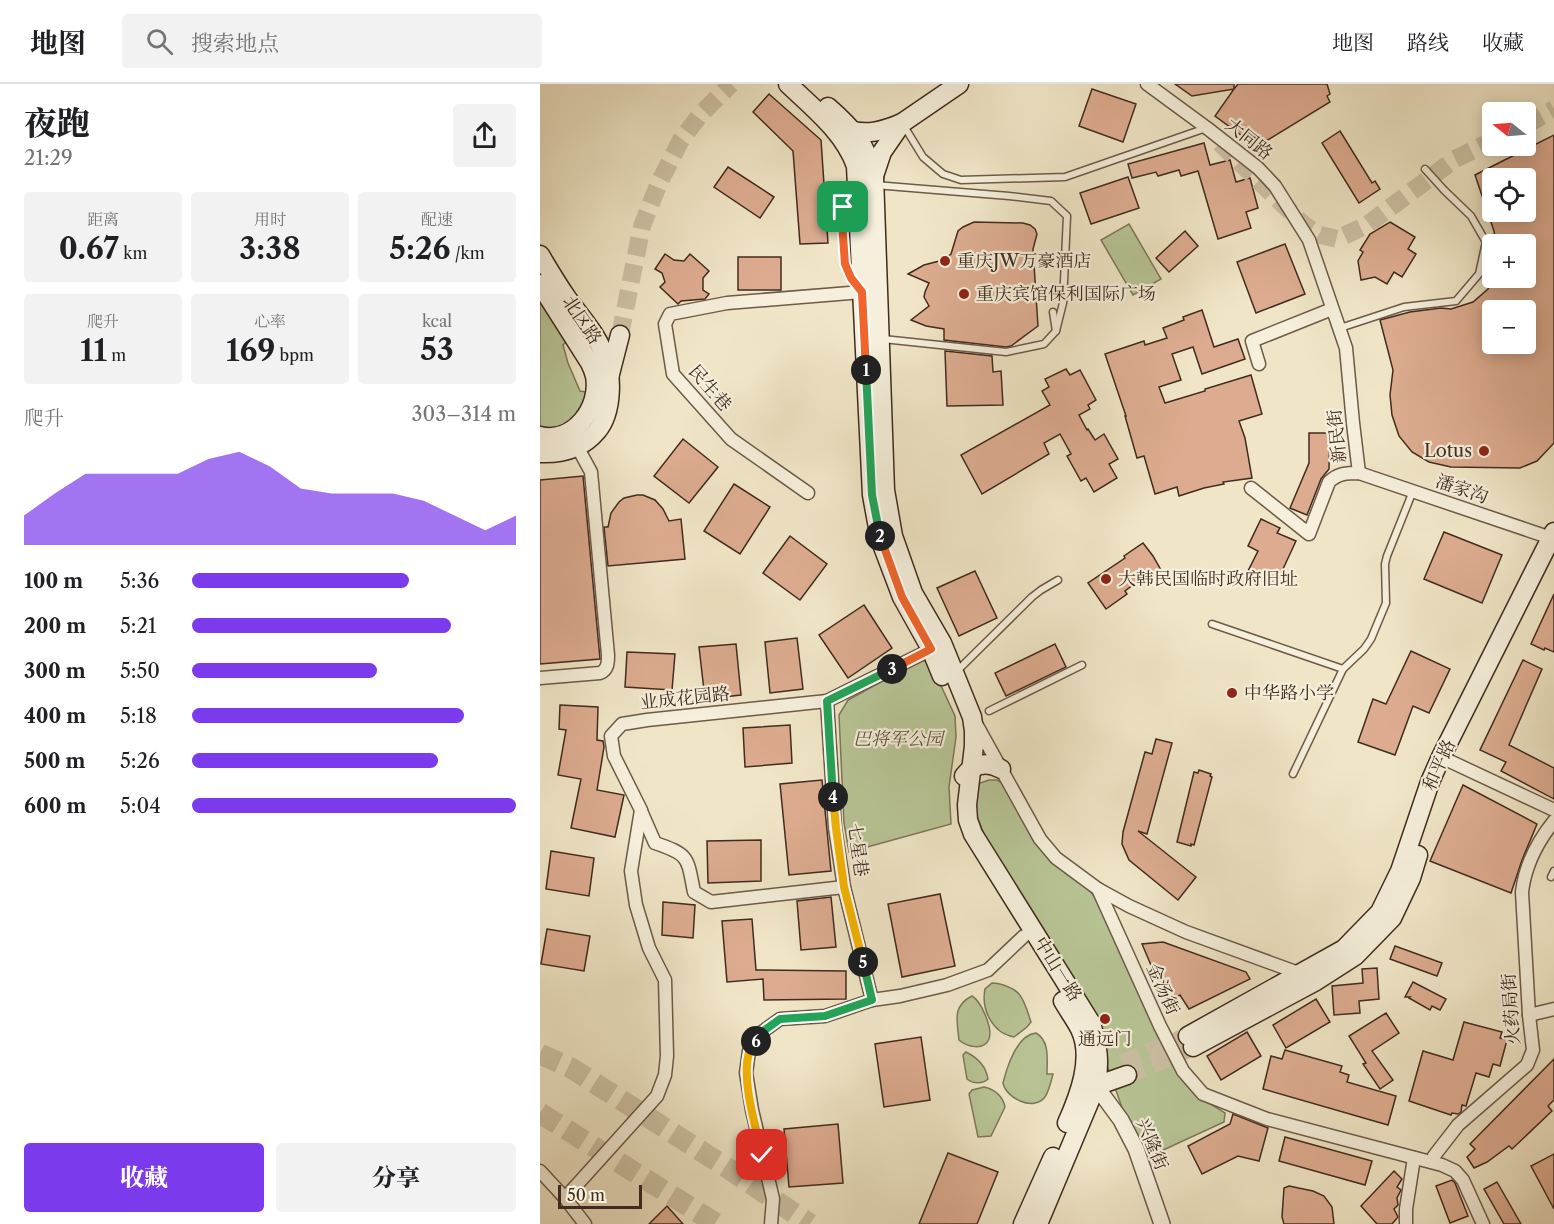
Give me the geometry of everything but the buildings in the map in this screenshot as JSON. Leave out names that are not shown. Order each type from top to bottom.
[{"type":"main road","points":[[788,84],[828,122],[849,148],[856,166],[868,179]]},
{"type":"main road","points":[[803,84],[853,131],[864,145],[870,160],[862,292],[872,495],[880,539],[902,597],[954,673],[974,716],[971,768]]},
{"type":"main road","points":[[828,122],[853,131],[872,133],[902,123],[959,84]]},
{"type":"main road","points":[[902,123],[882,152],[868,179],[879,338],[885,490],[893,536],[913,593],[937,646],[974,716]]},
{"type":"main road","name":"北区路","points":[[540,255],[597,357],[596,388],[593,403],[585,417],[574,429],[563,435],[548,438],[540,436]]},
{"type":"main road","name":"北区路","points":[[540,284],[610,376],[609,401],[602,425],[578,448]]},
{"type":"main road","points":[[610,376],[620,335]]},
{"type":"main road","points":[[540,453],[556,454],[578,448]]},
{"type":"main road","name":"和平路","points":[[1446,759],[1553,536]]},
{"type":"main road","name":"和平路","points":[[1191,1042],[1308,977],[1344,949],[1380,912],[1400,871],[1430,782],[1446,759],[1554,556]]},
{"type":"main road","name":"中山一路","points":[[974,716],[962,744],[963,788],[968,820],[973,834],[1091,1023],[1098,1048],[1092,1080],[1038,1224]]},
{"type":"main road","points":[[963,788],[962,778],[971,768],[983,764],[994,765],[1005,774]]},
{"type":"main road","points":[[963,788],[978,774],[985,772],[1000,776],[1005,774]]},
{"type":"main road","name":"中山一路","points":[[963,788],[957,805],[959,822],[965,839],[1081,1030],[1092,1080],[1071,1114],[1023,1224]]},
{"type":"main road","points":[[1092,1080],[1125,1069]]},
{"type":"street","name":"大同路","points":[[1147,84],[1248,159],[1267,177],[1309,240]]},
{"type":"street","name":"新民街","points":[[1251,488],[1309,534],[1329,482],[1335,476],[1343,473],[1359,473],[1346,348],[1309,240]]},
{"type":"street","name":"民生巷","points":[[808,493],[731,439],[673,374],[665,324],[670,314],[727,303],[862,292]]},
{"type":"street","points":[[1259,364],[1252,341],[1332,309]]},
{"type":"street","points":[[540,678],[600,673],[608,666],[591,472],[578,448]]},
{"type":"street","name":"潘家沟","points":[[1359,473],[1553,536]]},
{"type":"street","name":"业成花园路","points":[[641,810],[614,756],[611,736],[622,724],[827,701],[937,646]]},
{"type":"street","name":"七星巷","points":[[827,701],[836,828],[844,887],[872,1000]]},
{"type":"street","name":"金汤街","points":[[974,716],[1048,850],[1098,889],[1160,1026],[1184,1071],[1203,1094],[1267,1119],[1432,1162],[1455,1171],[1463,1180],[1483,1224]]},
{"type":"street","name":"火药局街","points":[[1432,1162],[1434,1156],[1458,1125],[1527,1065],[1533,1050],[1529,1015],[1523,885],[1529,864],[1554,819],[1446,759]]},
{"type":"street","points":[[641,810],[655,843],[680,852],[688,863],[694,892],[711,902],[844,887]]},
{"type":"street","points":[[565,1198],[657,1096],[665,1075],[667,1056],[665,980],[649,948],[636,905],[631,871],[641,810]]},
{"type":"street","points":[[1098,889],[1186,932],[1308,977]]},
{"type":"street","points":[[771,1224],[773,1199],[752,1110],[746,1073],[749,1051],[762,1032],[780,1019],[825,1016],[872,1000],[947,985],[988,970],[1024,936]]},
{"type":"street","points":[[1529,1015],[1554,1010]]},
{"type":"street","name":"兴隆街","points":[[1092,1080],[1121,1120],[1136,1149],[1162,1224]]},
{"type":"street","points":[[1406,1224],[1406,1209],[1414,1158]]},
{"type":"street","points":[[540,1171],[585,1224]]},
{"type":"lane","points":[[902,123],[923,157],[943,174],[961,180],[1065,177],[1207,128]]},
{"type":"lane","points":[[1339,328],[1404,307],[1456,301],[1479,274],[1486,242],[1471,216],[1425,169]]},
{"type":"lane","points":[[868,179],[1051,201],[1067,216],[1063,303],[1056,331],[1044,344],[1006,352],[879,338]]},
{"type":"lane","points":[[1053,312],[1056,331]]},
{"type":"lane","points":[[1293,774],[1343,669],[1360,654],[1371,639],[1386,603],[1385,564],[1387,556],[1413,491]]},
{"type":"lane","points":[[954,673],[1032,597],[1058,580]]},
{"type":"lane","points":[[1212,624],[1343,669]]},
{"type":"lane","points":[[974,716],[1082,665]]},
{"type":"green space","points":[[1129,224],[1161,279],[1133,295],[1101,240]]},
{"type":"green space","points":[[540,296],[568,340],[563,345],[580,391],[587,392],[581,409],[572,421],[566,425],[550,428],[540,428]]},
{"type":"green space","name":"巴将军公园","points":[[921,660],[930,662],[955,716],[956,737],[949,787],[951,824],[849,852],[844,823],[839,715],[848,700]]},
{"type":"green space","points":[[997,780],[1004,784],[1036,840],[1087,887],[1097,900],[1179,1074],[1189,1087],[1225,1113],[1224,1122],[1146,1158],[1125,1116],[1101,1048],[989,847],[976,814],[976,799],[980,783]]},
{"type":"green space","points":[[992,983],[1014,990],[1025,1004],[1031,1022],[1014,1037],[1000,1031],[987,1012],[985,989]]},
{"type":"green space","points":[[972,996],[982,1009],[990,1034],[987,1043],[979,1046],[971,1046],[959,1040],[957,1015],[961,1004]]},
{"type":"green space","points":[[1036,1033],[1046,1046],[1047,1074],[1053,1074],[1045,1097],[1034,1103],[1027,1103],[1009,1094],[1003,1083],[1018,1045],[1029,1035]]},
{"type":"green space","points":[[966,1052],[983,1066],[988,1079],[986,1081],[975,1083],[967,1079],[963,1055]]},
{"type":"green space","points":[[984,1087],[998,1094],[1005,1107],[991,1136],[978,1137],[969,1094],[972,1090]]},
{"type":"tunnel","points":[[620,335],[642,226],[659,183],[681,140],[700,115],[731,84]]},
{"type":"tunnel","points":[[1536,119],[1554,109]]},
{"type":"tunnel","points":[[1220,143],[1304,225],[1320,235],[1337,239],[1367,225],[1455,159],[1482,146]]},
{"type":"tunnel","points":[[1123,1063],[1188,1036]]},
{"type":"tunnel","points":[[1127,1075],[1193,1047]]},
{"type":"tunnel","points":[[540,1054],[571,1068],[810,1224]]},
{"type":"tunnel","points":[[540,1113],[717,1224]]},
{"type":"place","name":"重庆JW万豪酒店","points":[[945,261]]},
{"type":"place","name":"重庆宾馆保利国际广场","points":[[964,294]]},
{"type":"place","name":"Lotus","points":[[1484,451]]},
{"type":"place","name":"大韩民国临时政府旧址","points":[[1106,579]]},
{"type":"place","name":"中华路小学","points":[[1232,693]]},
{"type":"place","name":"通远门","points":[[1105,1019]]},
{"type":"route","points":[[762,1155],[746,1073],[749,1051],[762,1032],[780,1019],[825,1016],[872,1000],[844,887],[836,828],[827,701],[931,649],[902,597],[880,539],[872,495],[862,292],[847,272],[845,264],[843,207]]}]
